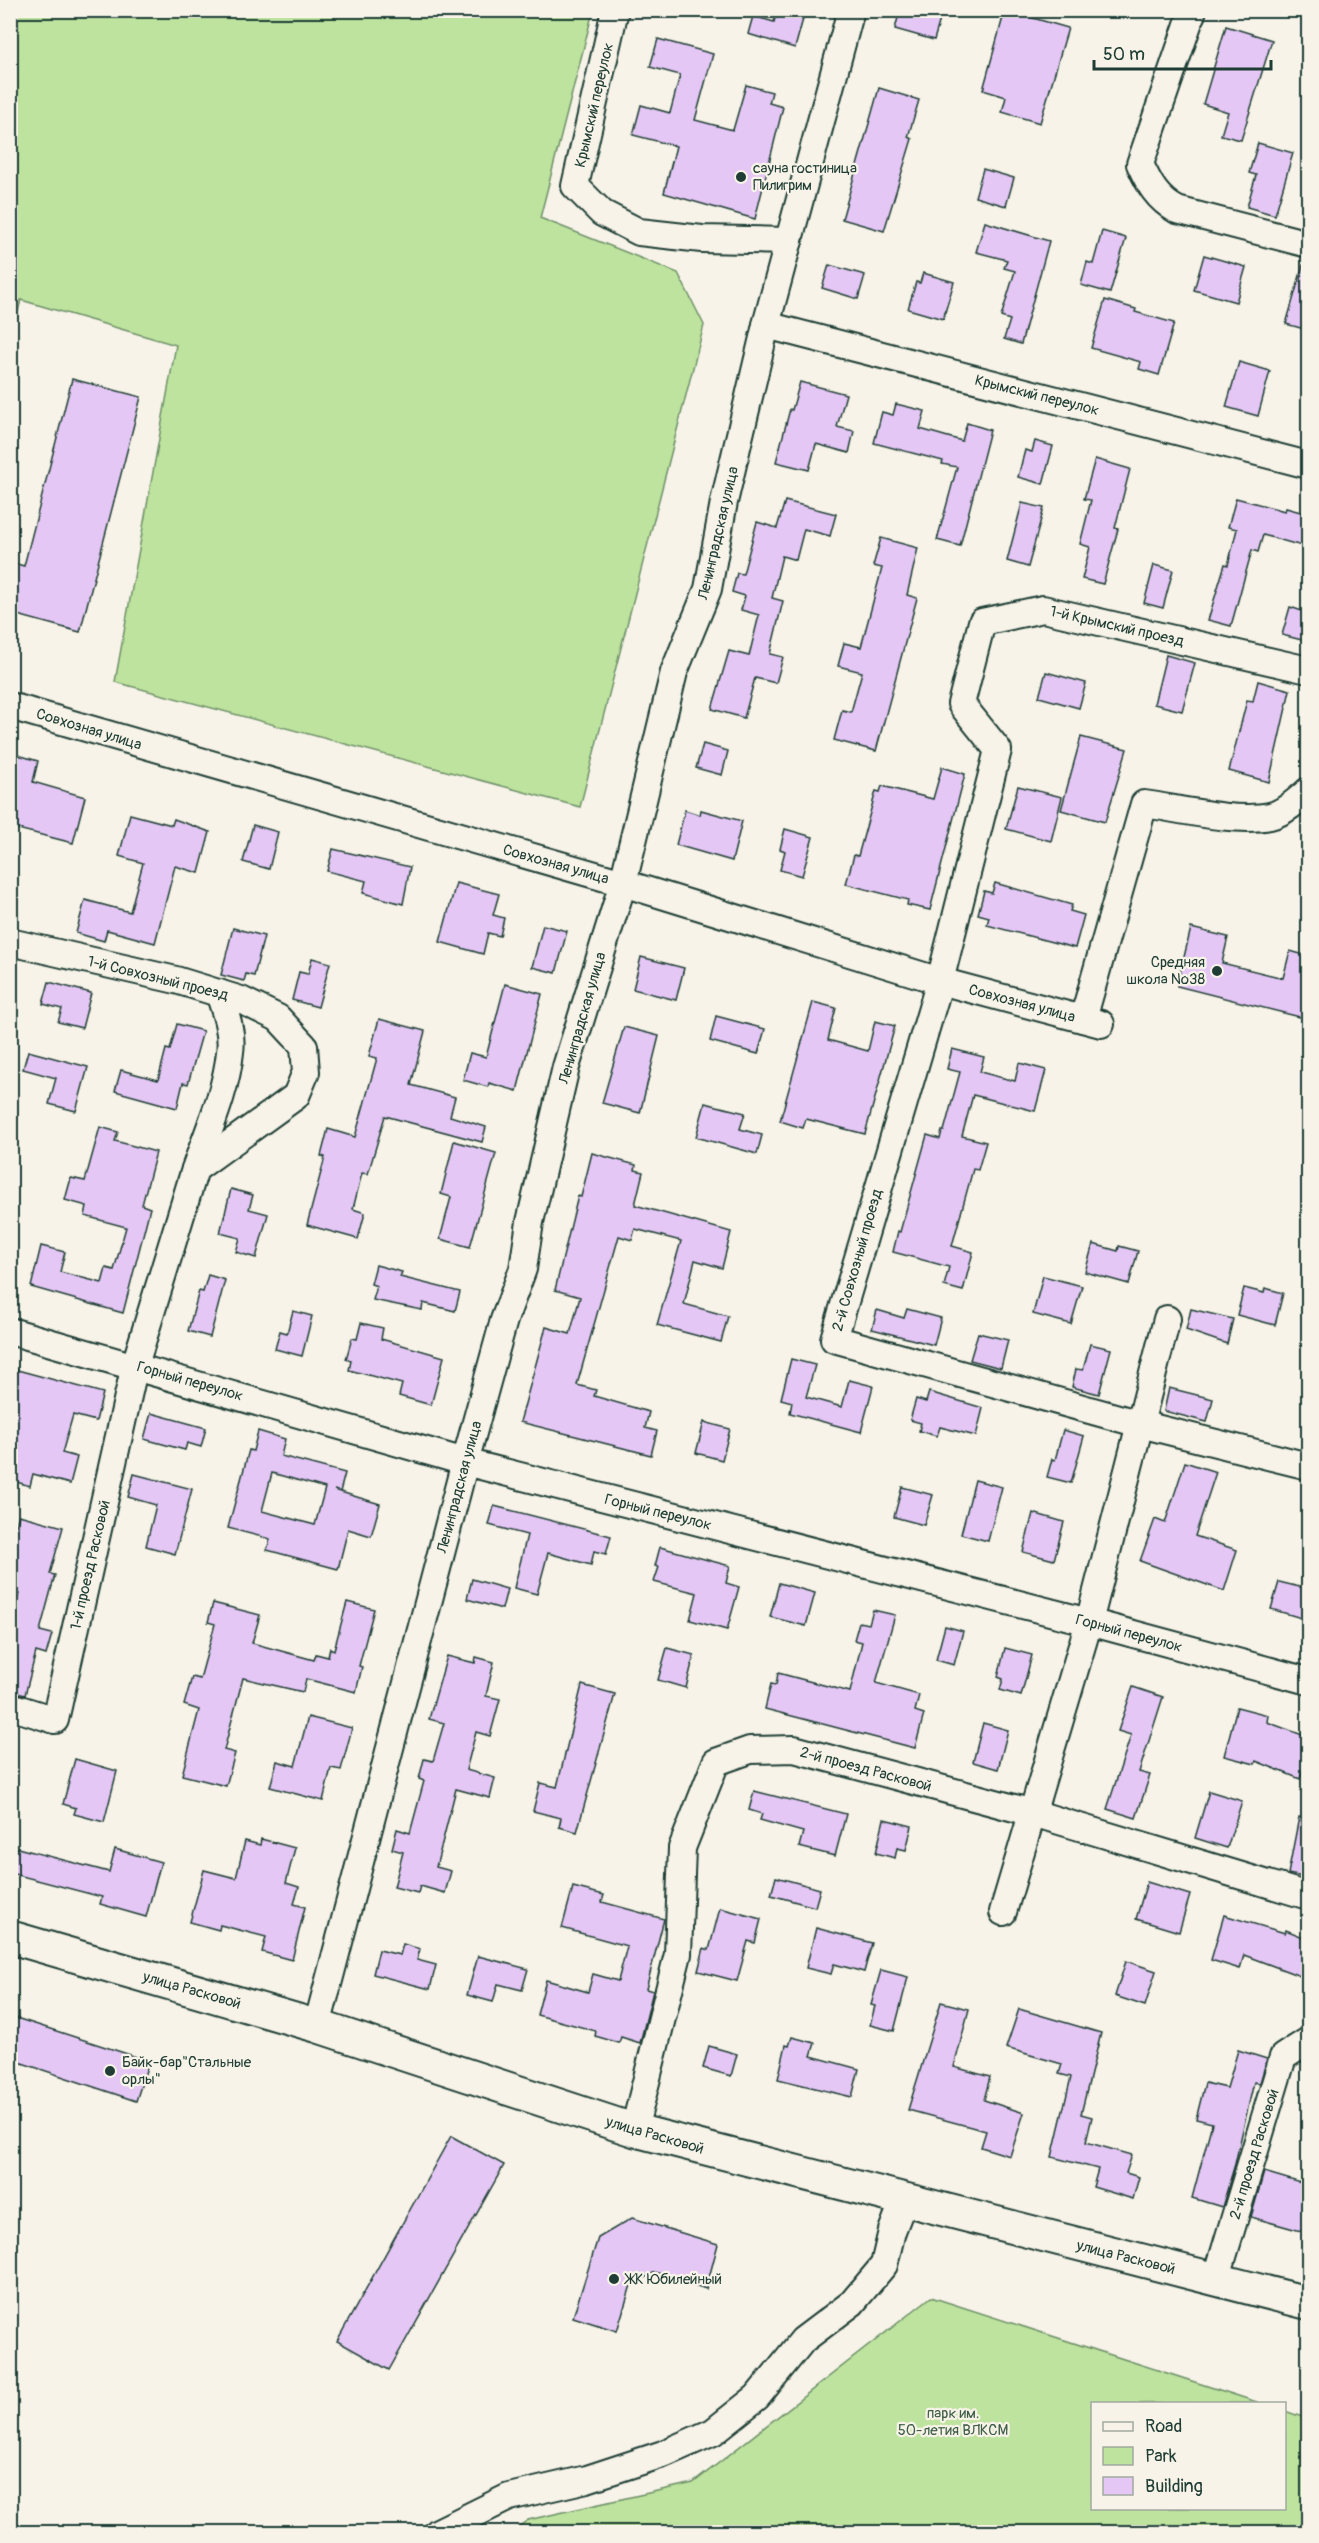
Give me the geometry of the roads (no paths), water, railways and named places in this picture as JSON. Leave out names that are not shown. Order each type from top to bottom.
[{"type":"street","name":"Крымский переулок","points":[[615,10],[575,186],[602,213],[639,232],[702,239],[789,241]]},
{"type":"street","name":"Ленинградская улица","points":[[317,2026],[465,1462],[504,1320],[523,1269],[531,1222],[566,1067],[622,883],[674,672],[708,589],[724,502],[766,325],[851,10]]},
{"type":"street","points":[[1192,10],[1140,164],[1150,186],[1163,202],[1177,210],[1308,244]]},
{"type":"street","name":"Крымский переулок","points":[[766,325],[1308,465]]},
{"type":"street","name":"1-й Крымский проезд","points":[[940,981],[998,750],[961,704],[981,622],[1043,609],[1308,670]]},
{"type":"street","name":"Совхозная улица","points":[[10,706],[622,883],[940,981],[1092,1021],[1144,804],[1239,817],[1271,816],[1295,802],[1308,791]]},
{"type":"street","name":"1-й Совхозный проезд","points":[[10,942],[176,980],[241,1000],[278,1018],[304,1046],[306,1072],[296,1096],[195,1169]]},
{"type":"street","name":"2-й Совхозный проезд","points":[[940,981],[834,1339],[1140,1424],[1308,1466]]},
{"type":"street","points":[[135,1365],[195,1169],[224,1084],[231,1050],[227,1016],[219,993]]},
{"type":"street","points":[[1003,1912],[1089,1622],[1167,1318]]},
{"type":"street","name":"Горный переулок","points":[[10,1331],[135,1365],[465,1462],[1089,1622],[1308,1681]]},
{"type":"street","name":"1-й проезд Расковой","points":[[10,1706],[55,1720],[135,1365]]},
{"type":"street","name":"2-й проезд Расковой","points":[[634,2130],[678,1954],[682,1848],[716,1762],[750,1750],[794,1749],[1033,1813],[1308,1896]]},
{"type":"street","name":"улица Расковой","points":[[10,1937],[317,2026],[634,2130],[1308,2303]]},
{"type":"street","name":"2-й проезд Расковой","points":[[1216,2280],[1283,2057],[1308,2041]]},
{"type":"street","points":[[438,2532],[509,2497],[587,2479],[663,2454],[713,2432],[757,2397],[802,2340],[852,2303],[878,2273],[884,2265],[892,2231],[904,2200]]},
{"type":"place","name":"сауна гостиница Пилигрим","points":[[741,177]]},
{"type":"place","name":"Средняя школа №38","points":[[1217,971]]},
{"type":"place","name":"Байк-бар\"Стальные орлы\"","points":[[110,2071]]},
{"type":"place","name":"ЖК Юбилейный","points":[[614,2279]]},
{"type":"park label","name":"парк им. 50-летия ВЛКСМ","points":[[953,2422]]}]
